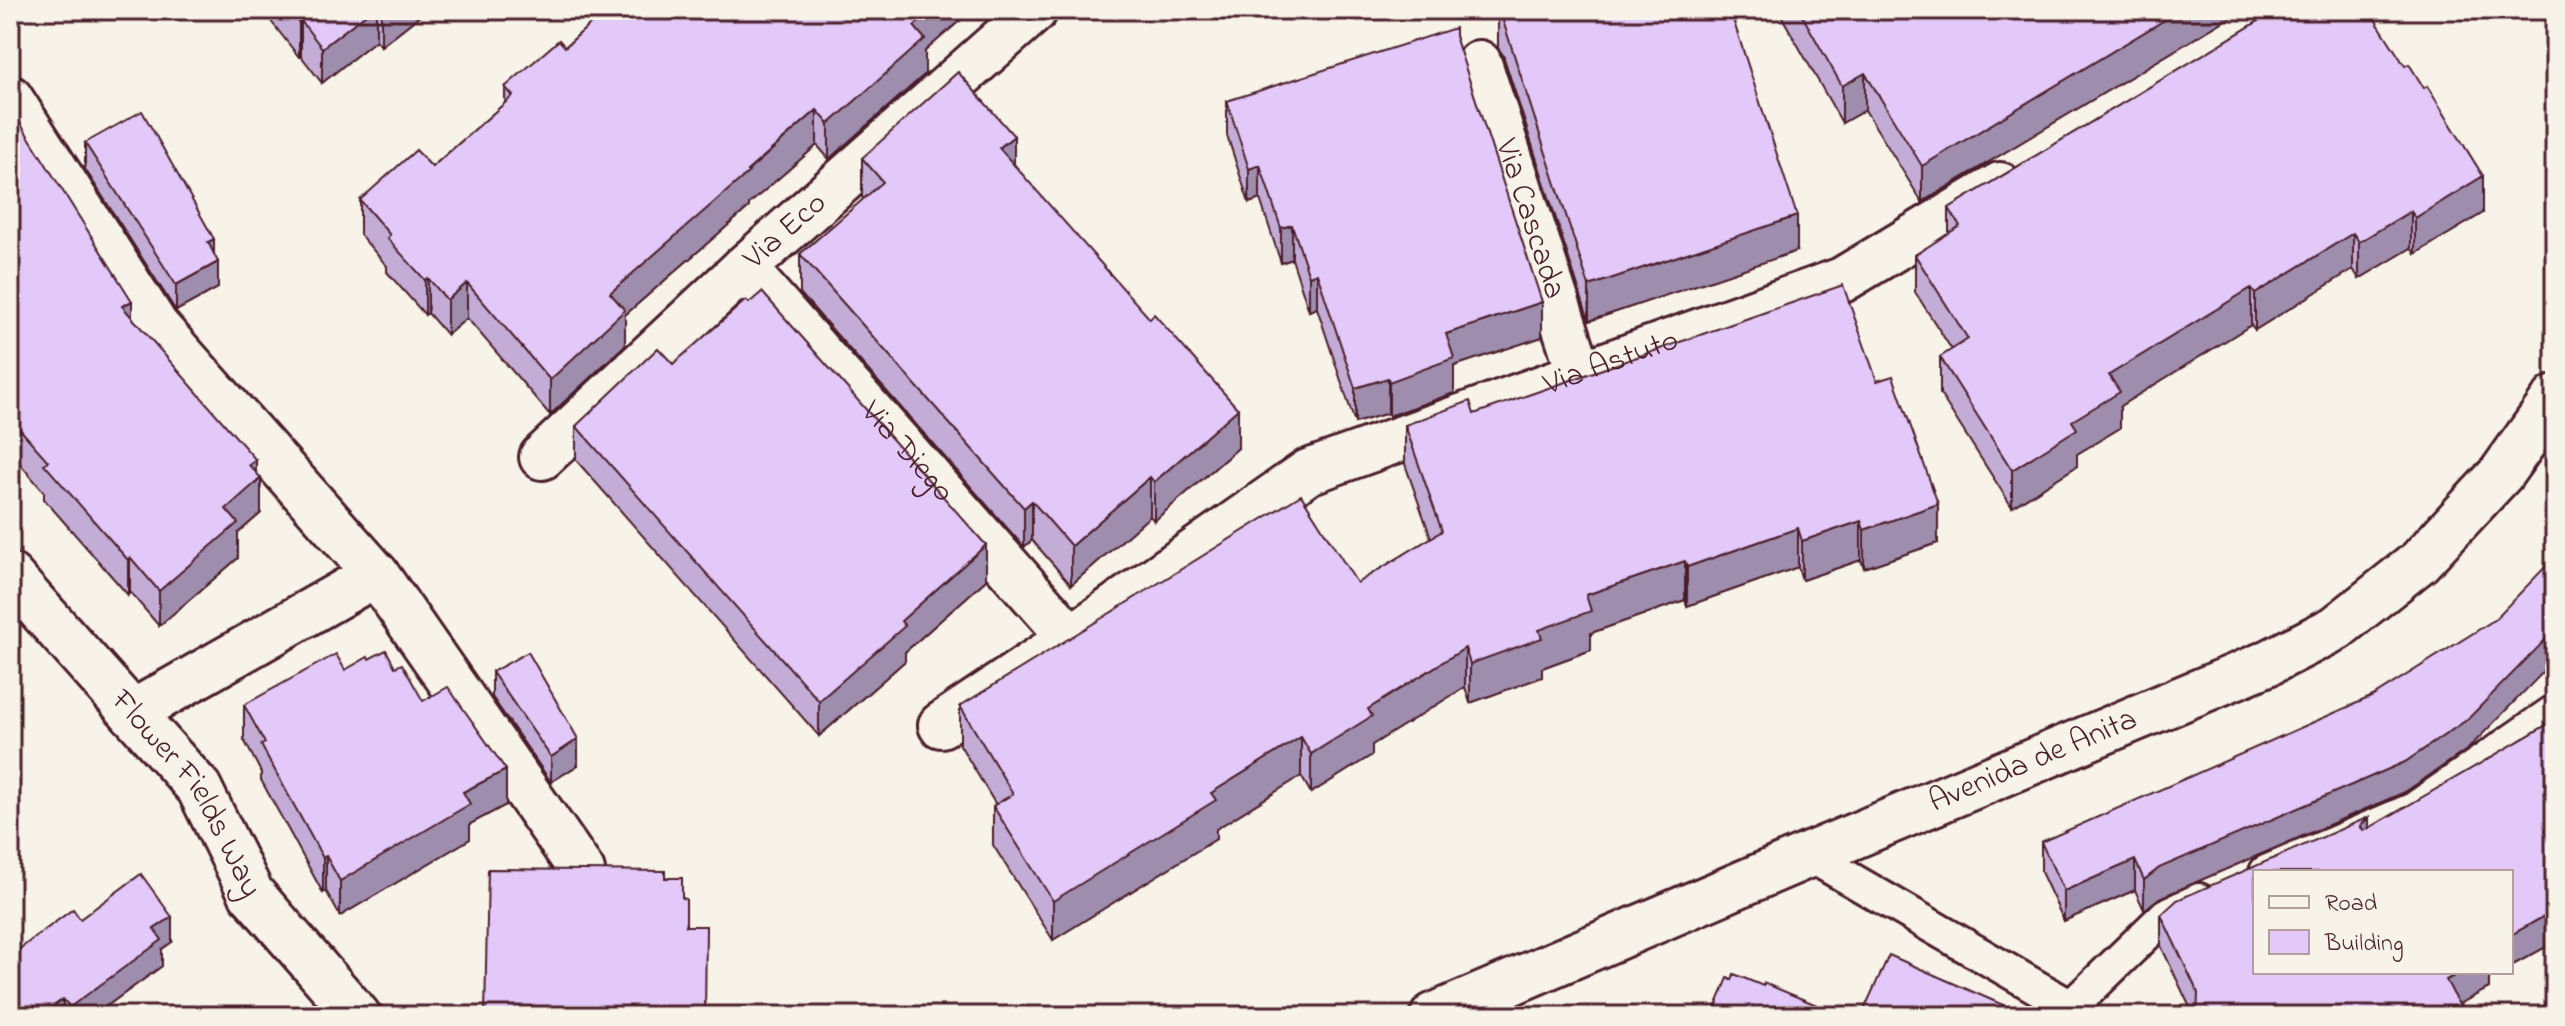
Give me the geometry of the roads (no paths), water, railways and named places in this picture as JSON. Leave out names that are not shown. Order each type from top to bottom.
[{"type":"street","name":"Via Eco","points":[[542,457],[744,268],[1035,10]]},
{"type":"street","name":"Via Cascada","points":[[1479,63],[1580,374]]},
{"type":"street","points":[[10,98],[156,326],[376,574],[582,871]]},
{"type":"street","name":"Via Astuto","points":[[941,725],[1308,472],[1842,280],[2030,167]]},
{"type":"street","name":"Via Diego","points":[[744,268],[1071,638]]},
{"type":"street","name":"Avenida de Anita","points":[[1433,1016],[2270,662],[2336,628],[2419,562],[2501,474],[2555,398]]},
{"type":"street","points":[[132,713],[376,574]]},
{"type":"street","name":"Flower Fields Way","points":[[10,576],[199,788],[251,893],[358,1016]]},
{"type":"lane","points":[[2271,870],[2414,809],[2555,711]]},
{"type":"lane","points":[[1809,855],[2074,1012],[2166,915],[2248,880]]}]
